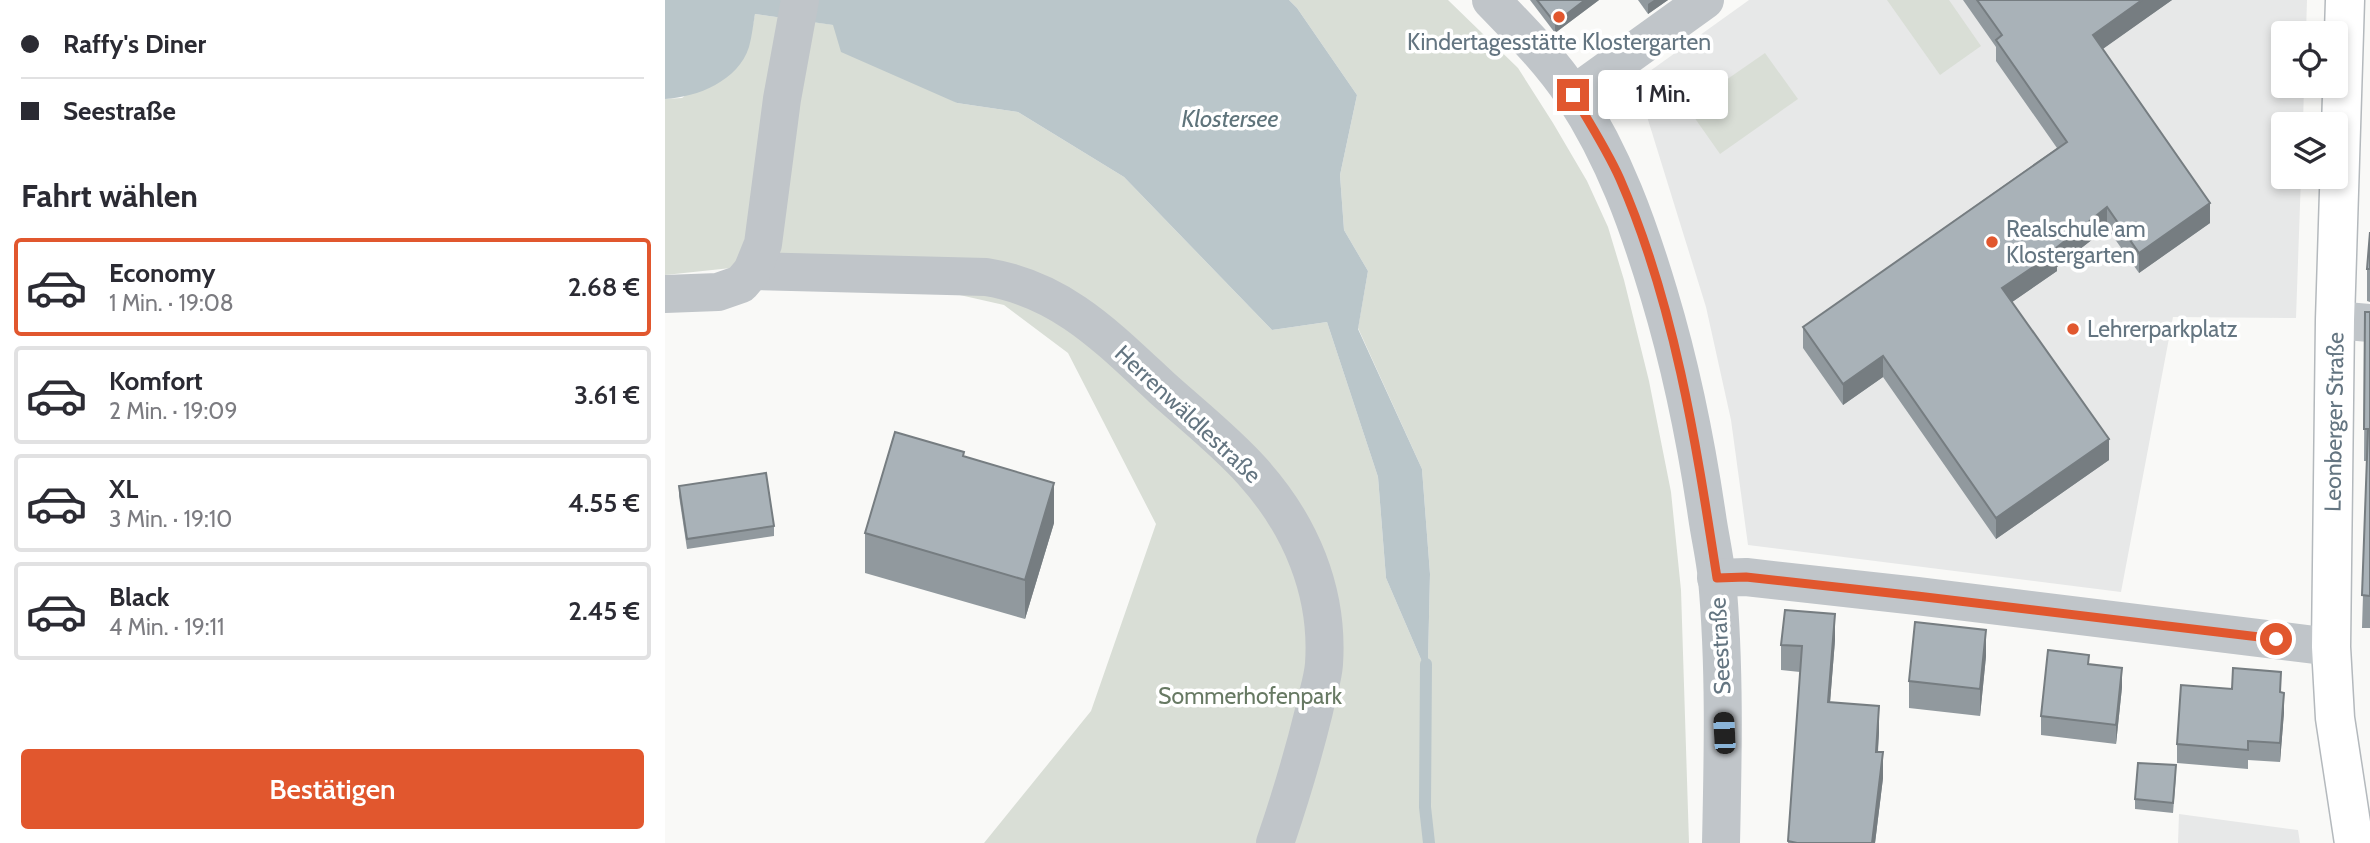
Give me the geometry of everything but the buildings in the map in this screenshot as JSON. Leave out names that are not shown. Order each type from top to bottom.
[{"type":"main road","name":"Leonberger Straße","points":[[2345,0],[2353,321],[2331,646],[2335,718],[2354,843]]},
{"type":"street","name":"Seestraße","points":[[1491,0],[1573,95],[1618,176],[1629,200],[1668,326],[1691,416],[1717,578],[1724,733],[1721,843]]},
{"type":"street","points":[[1573,95],[1705,0]]},
{"type":"street","points":[[665,295],[718,292],[741,284],[752,271],[763,244],[782,99],[797,11]]},
{"type":"street","name":"Herrenwäldlestraße","points":[[752,271],[986,277],[1009,281],[1034,290],[1054,298],[1078,313],[1251,469],[1295,529],[1317,588],[1324,627],[1324,666],[1303,757],[1275,843]]},
{"type":"street","points":[[1717,578],[1746,577],[2331,646]]},
{"type":"shaded area","name":"Realschule am Klostergarten","points":[[1749,0],[2307,0],[2306,21],[2271,21],[2271,98],[2304,98],[2303,112],[2271,112],[2271,189],[2301,189],[2296,318],[2173,317],[2121,592],[1748,545],[1731,420],[1706,307],[1636,81]]},
{"type":"shaded area","points":[[2179,814],[2298,830],[2300,843],[2178,843]]},
{"type":"green space","name":"Sommerhofenpark","points":[[1289,0],[1448,0],[1518,68],[1587,181],[1608,227],[1624,280],[1649,381],[1671,492],[1681,590],[1689,843],[984,843],[1091,711],[1156,524],[1068,353],[1004,305],[805,260],[665,275],[665,99],[682,98],[748,48],[755,14],[834,25],[957,103],[1018,112],[1124,177],[1272,330],[1327,322],[1378,477],[1386,578],[1423,664],[1426,663],[1430,574],[1422,469],[1358,328],[1368,271],[1344,230],[1340,175],[1357,95]]},
{"type":"green space","points":[[1887,0],[1949,0],[1981,46],[1940,75]]},
{"type":"green space","points":[[1765,53],[1798,99],[1720,154],[1687,107]]},
{"type":"water","name":"Klostersee","points":[[665,0],[1289,0],[1357,95],[1340,175],[1344,230],[1368,271],[1358,329],[1422,469],[1430,574],[1428,661],[1423,664],[1386,578],[1378,477],[1327,322],[1272,330],[1124,177],[1018,112],[957,103],[841,52],[833,25],[755,14],[749,47],[736,69],[703,91],[665,99]]},
{"type":"waterway","points":[[1426,664],[1425,807],[1429,843]]},
{"type":"place","name":"Kindertagesstätte Klostergarten","points":[[1559,17]]},
{"type":"place","name":"Realschule am Klostergarten","points":[[1992,242]]},
{"type":"place","name":"Lehrerparkplatz","points":[[2073,329]]},
{"type":"route","points":[[1573,95],[1618,176],[1634,212],[1662,302],[1691,416],[1717,578],[1746,577],[2276,639]]}]
